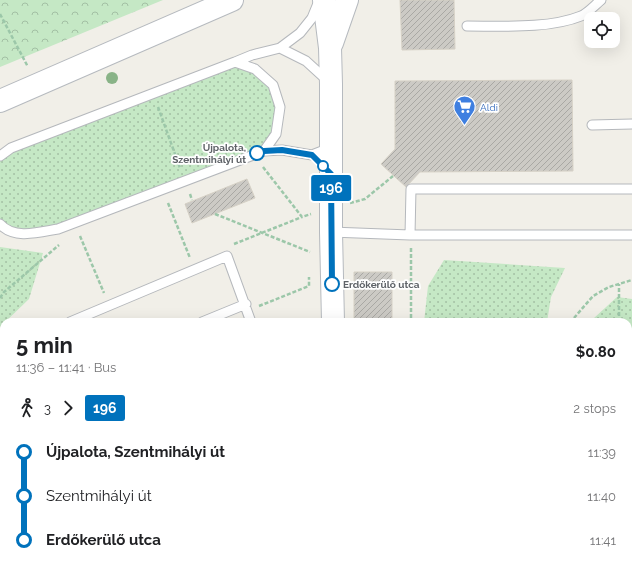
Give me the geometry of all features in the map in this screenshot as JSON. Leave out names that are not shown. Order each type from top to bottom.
[{"type":"street","points":[[0,101],[232,0]]},
{"type":"street","points":[[324,0],[330,48],[331,84],[323,160],[331,209],[333,318]]},
{"type":"street","points":[[330,48],[347,0]]},
{"type":"lane","points":[[0,156],[11,148],[252,55],[280,48],[300,33],[312,18],[319,0]]},
{"type":"lane","points":[[467,26],[518,26],[552,23],[582,15],[601,0]]},
{"type":"lane","points":[[280,48],[306,61],[331,84]]},
{"type":"lane","points":[[235,62],[254,69],[273,85],[280,107],[276,134],[264,151]]},
{"type":"lane","points":[[592,125],[632,124]]},
{"type":"lane","points":[[0,224],[5,230],[26,234],[58,229],[264,151],[282,150],[323,160]]},
{"type":"lane","points":[[410,235],[410,189],[632,189]]},
{"type":"lane","points":[[331,232],[410,235],[632,236]]},
{"type":"lane","points":[[79,318],[228,256],[250,318]]},
{"type":"lane","points":[[215,318],[247,308]]},
{"type":"path","points":[[0,14],[37,84]]},
{"type":"path","points":[[152,94],[182,173]]},
{"type":"path","points":[[262,166],[302,217]]},
{"type":"path","points":[[228,256],[234,244],[302,217],[365,199],[393,176]]},
{"type":"path","points":[[187,187],[192,200]]},
{"type":"path","points":[[168,202],[195,270]]},
{"type":"path","points":[[215,214],[310,252]]},
{"type":"path","points":[[310,215],[310,222]]},
{"type":"path","points":[[410,235],[411,318]]},
{"type":"path","points":[[80,236],[109,305]]},
{"type":"path","points":[[0,298],[4,292],[59,245]]},
{"type":"path","points":[[310,245],[310,259]]},
{"type":"path","points":[[247,308],[260,306],[309,286],[310,273]]},
{"type":"path","points":[[574,318],[593,296],[609,287],[632,280]]},
{"type":"path","points":[[619,284],[619,318]]},
{"type":"green space","points":[[0,0],[163,0],[0,67]]},
{"type":"green space","points":[[235,62],[273,85],[280,107],[276,134],[264,151],[58,229],[27,234],[0,224],[0,156]]},
{"type":"green space","points":[[0,247],[43,253],[29,299],[9,318],[0,318]]},
{"type":"green space","points":[[444,260],[565,268],[551,297],[548,318],[424,318],[428,286]]},
{"type":"green space","points":[[617,297],[632,299],[632,318],[594,318]]},
{"type":"building","points":[[400,0],[454,0],[455,49],[402,50]]},
{"type":"building","points":[[572,80],[573,171],[420,172],[406,187],[381,164],[395,149],[395,81]]},
{"type":"building","points":[[247,179],[255,198],[192,223],[185,204]]},
{"type":"building","points":[[354,272],[392,272],[392,318],[354,318]]},
{"type":"bus line","name":"196","points":[[257,153],[282,150],[312,155],[331,174],[332,284]]},
{"type":"place","name":"Aldi","points":[[464,126]]},
{"type":"place","name":"Újpalota, Szentmihályi út","points":[[257,153]]},
{"type":"place","name":"Erdőkerülő utca","points":[[332,284]]}]
